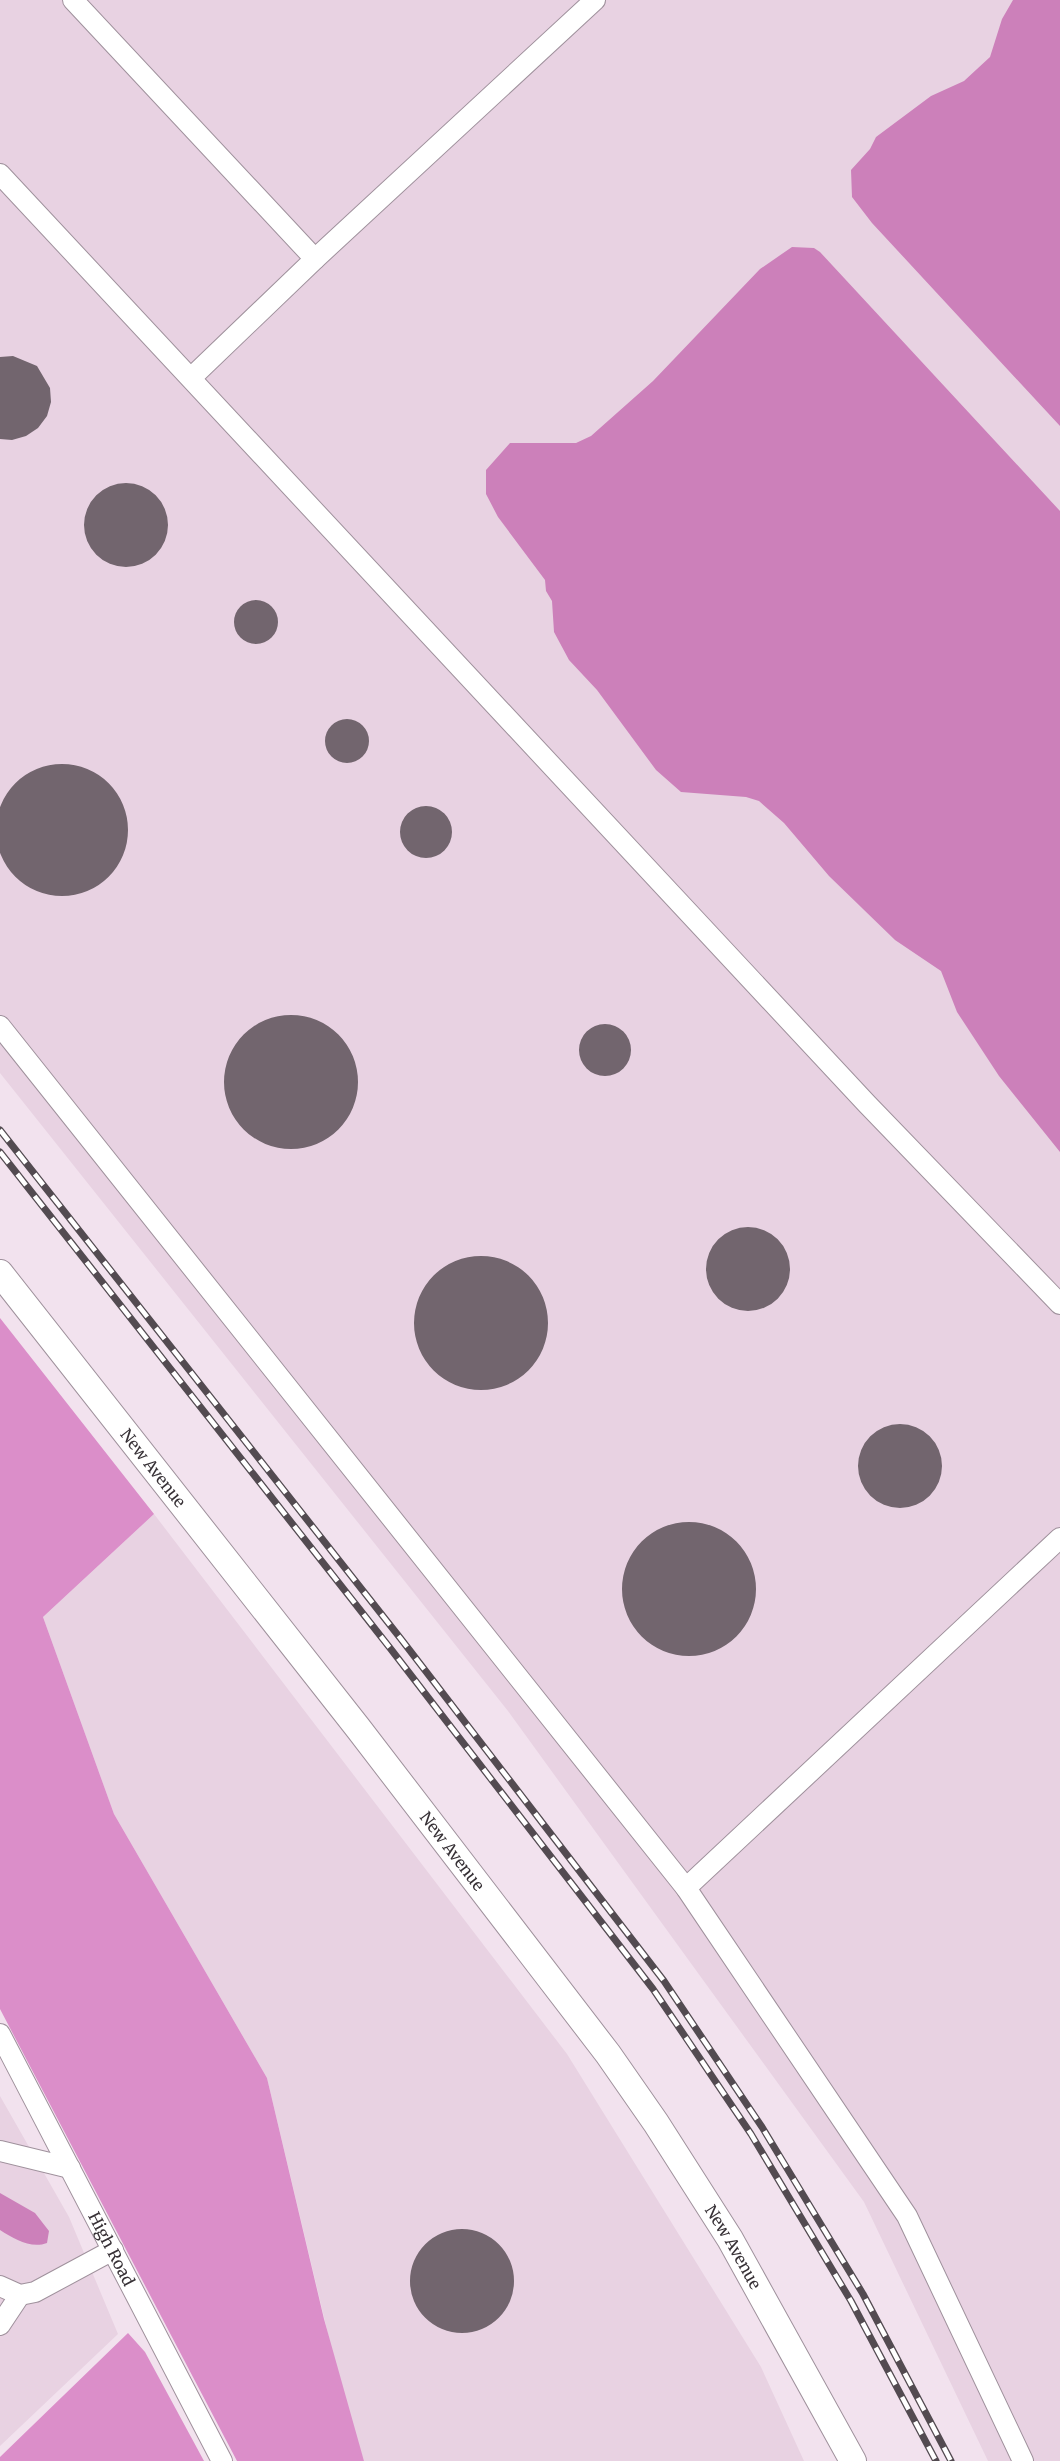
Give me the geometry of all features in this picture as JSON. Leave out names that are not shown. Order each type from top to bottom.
[{"type":"main road","name":"New Avenue","points":[[0,1274],[387,1766],[608,2054],[656,2123],[736,2248],[853,2461]]},
{"type":"street","points":[[73,0],[315,259]]},
{"type":"street","points":[[192,377],[315,259],[596,0]]},
{"type":"street","points":[[0,174],[192,377],[867,1104],[1060,1304]]},
{"type":"street","points":[[0,1026],[686,1888],[907,2216],[1023,2461]]},
{"type":"street","points":[[686,1888],[1060,1538]]},
{"type":"street","name":"High Road","points":[[0,2034],[222,2461]]},
{"type":"street","points":[[0,2151],[70,2168]]},
{"type":"street","points":[[0,2286],[20,2295],[35,2292],[113,2250]]},
{"type":"street","points":[[0,2325],[20,2295]]},
{"type":"shaded area","points":[[0,0],[1060,0],[1060,2461],[988,2461],[864,2202],[508,1711],[0,1073]]},
{"type":"shaded area","points":[[1013,0],[1060,0],[1060,426],[872,223],[852,197],[851,170],[870,149],[876,137],[931,96],[964,81],[990,57],[1002,19]]},
{"type":"shaded area","points":[[792,247],[814,248],[820,252],[1060,511],[1060,1152],[999,1076],[957,1012],[941,971],[895,940],[829,876],[784,823],[759,801],[746,797],[681,792],[656,770],[597,690],[569,660],[554,632],[552,601],[546,591],[545,580],[498,517],[486,494],[486,470],[510,443],[576,443],[591,436],[653,381],[760,269]]},
{"type":"shaded area","points":[[0,1318],[154,1514],[43,1617],[114,1814],[267,2078],[324,2319],[364,2461],[237,2461],[0,2009]]},
{"type":"shaded area","points":[[154,1514],[567,2054],[761,2367],[804,2461],[364,2461],[343,2397],[267,2078],[114,1814],[43,1617]]},
{"type":"shaded area","points":[[0,2096],[69,2217],[118,2334],[0,2446]]},
{"type":"shaded area","points":[[0,2193],[35,2213],[49,2231],[47,2243],[29,2244],[0,2230]]},
{"type":"shaded area","points":[[128,2333],[145,2352],[204,2461],[0,2461],[0,2457]]},
{"type":"building","points":[[13,356],[37,366],[50,388],[51,402],[47,416],[38,428],[26,436],[12,440],[0,439],[0,357]]},
{"type":"building","points":[[126,483],[142,486],[156,495],[165,509],[168,525],[165,541],[156,555],[142,564],[126,567],[110,564],[96,555],[87,541],[84,525],[87,509],[96,495],[110,486]]},
{"type":"building","points":[[256,600],[265,601],[272,606],[277,613],[277,631],[272,638],[265,643],[256,644],[247,643],[240,638],[235,631],[234,622],[235,613],[240,606],[247,601]]},
{"type":"building","points":[[347,719],[356,720],[363,725],[368,732],[368,750],[363,757],[356,762],[347,763],[338,762],[331,757],[326,750],[325,741],[326,732],[331,725],[338,720]]},
{"type":"building","points":[[62,764],[87,769],[109,783],[123,805],[128,830],[123,855],[109,877],[87,891],[62,896],[37,891],[15,877],[1,855],[-4,830],[1,805],[15,783],[37,769]]},
{"type":"building","points":[[426,806],[436,808],[444,814],[450,822],[452,832],[450,842],[444,850],[436,856],[426,858],[416,856],[408,850],[402,842],[400,832],[402,822],[408,814],[416,808]]},
{"type":"building","points":[[291,1015],[317,1020],[338,1035],[353,1056],[358,1082],[353,1108],[338,1129],[317,1144],[291,1149],[265,1144],[244,1129],[229,1108],[224,1082],[229,1056],[244,1035],[265,1020]]},
{"type":"building","points":[[605,1024],[615,1026],[623,1032],[629,1040],[631,1050],[629,1060],[623,1068],[615,1074],[605,1076],[595,1074],[587,1068],[581,1060],[579,1050],[581,1040],[587,1032],[595,1026]]},
{"type":"building","points":[[748,1227],[764,1230],[778,1239],[787,1253],[790,1269],[787,1285],[778,1299],[764,1308],[748,1311],[732,1308],[718,1299],[709,1285],[706,1269],[709,1253],[718,1239],[732,1230]]},
{"type":"building","points":[[481,1256],[507,1261],[528,1276],[543,1297],[548,1323],[543,1349],[528,1370],[507,1385],[481,1390],[455,1385],[434,1370],[419,1349],[414,1323],[419,1297],[434,1276],[455,1261]]},
{"type":"building","points":[[900,1424],[916,1427],[930,1436],[939,1450],[942,1466],[939,1482],[930,1496],[916,1505],[900,1508],[884,1505],[870,1496],[861,1482],[858,1466],[861,1450],[870,1436],[884,1427]]},
{"type":"building","points":[[689,1522],[715,1527],[736,1542],[751,1563],[756,1589],[751,1615],[736,1636],[715,1651],[689,1656],[663,1651],[642,1636],[627,1615],[622,1589],[627,1563],[642,1542],[663,1527]]},
{"type":"building","points":[[462,2229],[482,2233],[499,2244],[510,2261],[514,2281],[510,2301],[499,2318],[482,2329],[462,2333],[442,2329],[425,2318],[414,2301],[410,2281],[414,2261],[425,2244],[442,2233]]},
{"type":"railway","points":[[0,1130],[401,1639],[664,1981],[762,2127],[863,2294],[951,2461]]},
{"type":"railway","points":[[0,1152],[390,1648],[653,1989],[751,2134],[851,2301],[936,2461]]}]
